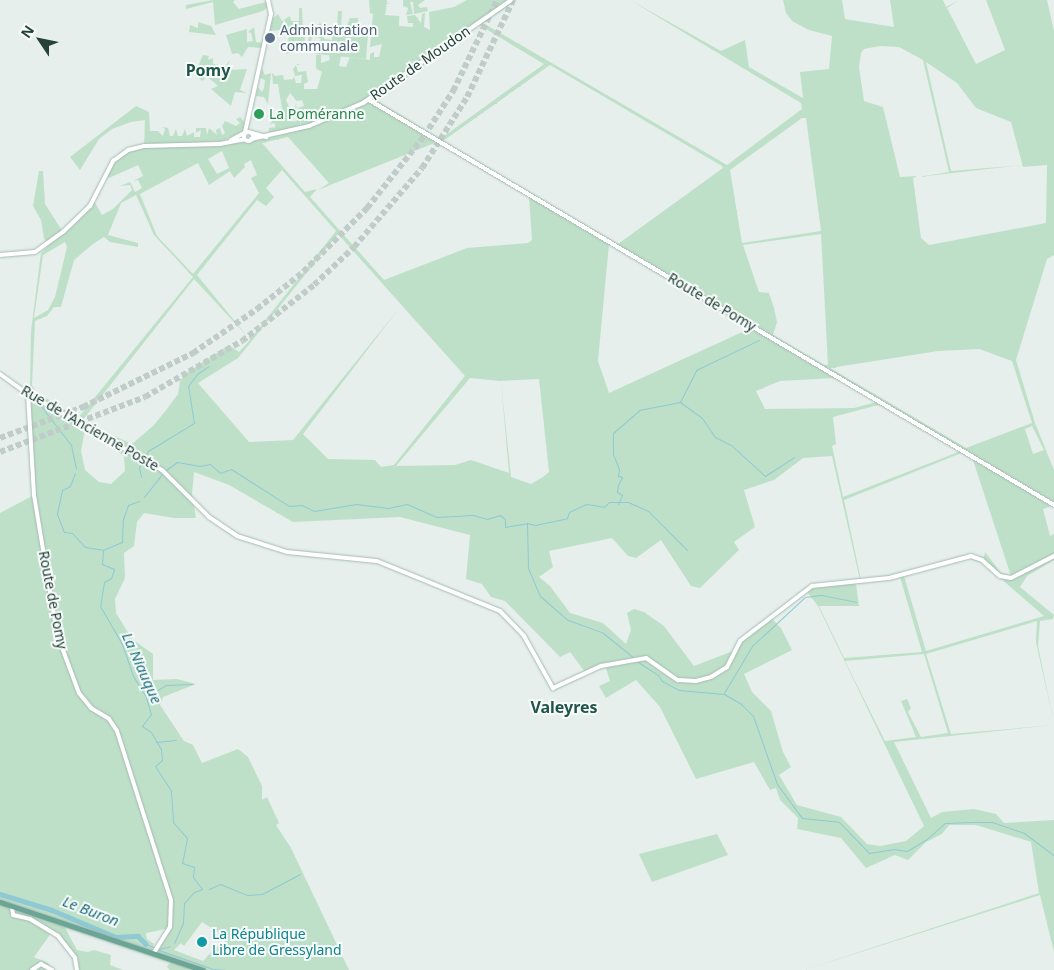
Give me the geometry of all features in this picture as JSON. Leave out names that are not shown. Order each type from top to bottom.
[{"type":"main road","points":[[0,902],[155,950],[203,970]]},
{"type":"street","points":[[0,255],[35,252],[63,232],[86,211],[113,161],[128,150],[144,146],[220,144],[245,139],[271,14],[268,0]]},
{"type":"street","name":"Route de Moudon","points":[[245,139],[268,137],[322,122],[369,100],[511,0]]},
{"type":"street","name":"Route de Pomy","points":[[369,100],[1054,505]]},
{"type":"street","points":[[249,122],[252,133],[251,139]]},
{"type":"street","points":[[220,144],[245,132]]},
{"type":"street","name":"Route de Moudon","points":[[245,132],[268,137]]},
{"type":"street","name":"Rue de l'Ancienne Poste","points":[[0,374],[28,394],[162,470],[209,518],[237,536],[287,552],[376,561],[500,612],[524,636],[553,688],[601,666],[648,658],[678,680],[696,681],[711,677],[727,668],[740,641],[773,618],[804,590],[820,585],[854,583],[895,577],[969,556],[982,560],[1000,576],[1012,578],[1054,556]]},
{"type":"street","name":"Route de Pomy","points":[[28,394],[34,495],[57,634],[79,693],[91,708],[109,719],[117,731],[138,791],[171,900],[170,927],[155,950]]},
{"type":"street","points":[[12,906],[13,915],[30,919],[58,936],[74,958],[77,970]]},
{"type":"street","points":[[32,970],[41,964],[52,970]]},
{"type":"green space","points":[[213,0],[235,0],[233,2],[239,9],[266,2],[268,7],[263,11],[215,25],[213,2],[186,9],[186,5]]},
{"type":"green space","points":[[369,0],[387,0],[385,15],[399,16],[399,26],[413,27],[413,23],[408,23],[407,16],[415,15],[421,23],[422,14],[425,13],[424,27],[430,30],[429,12],[454,7],[467,0],[517,0],[483,23],[727,165],[802,109],[801,103],[630,0],[721,51],[745,40],[749,67],[803,98],[800,72],[829,69],[832,36],[809,30],[792,21],[786,13],[783,0],[842,0],[845,19],[894,27],[890,0],[943,0],[946,7],[959,0],[947,8],[976,64],[1005,50],[986,0],[1047,0],[1054,31],[1054,255],[1047,259],[1016,360],[1035,423],[1054,470],[1054,505],[1043,509],[1050,536],[1054,534],[1054,560],[1027,576],[1020,587],[1054,615],[1053,619],[1040,621],[1038,646],[1054,723],[1036,642],[1037,621],[926,654],[951,734],[1054,725],[894,742],[931,818],[942,812],[974,809],[996,814],[1004,823],[1054,820],[1054,952],[1040,895],[804,970],[1039,893],[1031,842],[976,825],[949,825],[942,834],[926,842],[908,860],[895,855],[866,868],[841,838],[797,829],[798,818],[780,800],[776,788],[770,790],[754,762],[696,779],[660,707],[636,680],[606,698],[599,686],[610,681],[605,665],[585,672],[570,652],[560,657],[505,601],[491,597],[482,584],[466,579],[470,535],[400,517],[293,522],[229,485],[194,472],[192,494],[196,518],[174,518],[144,513],[137,522],[134,546],[124,553],[125,578],[115,599],[116,613],[132,639],[153,654],[153,680],[177,679],[196,684],[163,697],[160,705],[184,741],[193,745],[202,763],[238,749],[248,757],[262,786],[262,800],[267,797],[279,823],[276,825],[291,848],[349,970],[170,970],[167,967],[172,960],[63,924],[77,950],[88,952],[94,950],[111,955],[110,965],[123,970],[77,970],[76,963],[52,932],[34,957],[48,963],[51,970],[0,970],[0,513],[34,495],[29,395],[133,451],[34,394],[30,387],[31,331],[41,253],[54,240],[48,244],[44,238],[41,220],[33,206],[39,171],[43,171],[45,204],[63,232],[94,201],[102,215],[113,209],[132,190],[130,185],[120,186],[130,182],[135,192],[142,188],[138,180],[133,181],[143,176],[138,165],[109,178],[105,176],[121,155],[137,148],[250,142],[312,127],[302,127],[300,121],[300,127],[269,135],[269,128],[276,127],[274,123],[269,125],[272,122],[269,116],[283,115],[278,84],[273,84],[272,73],[275,76],[283,75],[284,80],[293,79],[294,76],[296,83],[301,83],[302,75],[295,76],[293,69],[296,65],[298,72],[306,71],[308,82],[304,84],[304,89],[317,89],[322,72],[316,68],[316,55],[321,55],[321,63],[330,60],[329,55],[341,56],[339,66],[346,67],[350,57],[370,60],[370,54],[374,52],[374,57],[379,57],[382,44],[370,47],[373,14],[370,13]],"holes":[[[478,20],[479,25],[544,64],[440,139],[376,100],[478,25]],[[880,46],[899,47],[923,60],[949,172],[918,177],[1022,165],[1023,167],[1047,165],[1046,223],[929,245],[921,238],[913,178],[917,176],[900,177],[883,107],[864,101],[859,67],[861,53],[864,49]],[[926,62],[957,83],[976,108],[1011,122],[1022,165],[951,171]],[[550,65],[723,168],[618,244],[443,141]],[[290,93],[297,101],[302,100],[304,106],[298,108],[300,115],[307,114],[308,119],[304,120],[296,116],[297,121],[293,122],[290,115],[297,113],[296,103],[295,108],[290,109],[286,100]],[[802,118],[806,118],[821,231],[742,243],[730,170]],[[288,137],[329,183],[318,190],[437,142],[529,197],[532,240],[528,243],[467,248],[384,280],[310,197],[317,189],[305,192],[262,143]],[[222,151],[229,168],[217,174],[208,159]],[[251,160],[257,175],[251,178],[259,193],[193,274],[157,236],[140,194],[198,163],[209,185],[230,171],[234,178],[245,167],[244,164]],[[282,170],[336,231],[252,337],[249,335],[250,340],[239,352],[229,345],[186,373],[180,381],[178,394],[167,409],[154,425],[132,444],[82,421],[194,279],[247,336],[197,275],[257,200],[266,206],[274,197],[266,188]],[[136,195],[154,235],[193,277],[78,418],[36,392],[32,385],[35,321],[47,316],[54,307],[61,307],[74,260],[93,244],[104,237],[110,242],[138,247],[138,243],[108,235],[121,203]],[[338,234],[465,376],[394,465],[381,467],[375,460],[328,459],[303,434],[400,307],[293,440],[249,442],[198,383],[238,358]],[[821,234],[828,365],[824,365],[773,335],[777,322],[769,293],[759,292],[743,245]],[[65,242],[67,247],[55,297],[48,310],[34,318],[43,255]],[[609,244],[751,327],[609,393],[598,361]],[[979,349],[1012,361],[1032,423],[966,448],[830,368],[938,351]],[[470,378],[500,381],[539,379],[549,472],[531,484],[511,477],[501,382],[509,473],[471,460],[455,465],[396,466]],[[836,378],[877,402],[854,408],[765,409],[756,391],[780,381]],[[882,404],[961,451],[843,497],[832,446],[836,444],[833,417]],[[1032,426],[1044,450],[1033,454],[1025,429]],[[85,429],[124,456],[125,471],[111,484],[99,482],[85,470],[81,451]],[[964,452],[972,457],[1011,576],[1001,573],[985,552],[984,557],[964,555],[902,573],[861,580],[844,500]],[[832,456],[860,580],[817,584],[804,588],[818,606],[924,826],[906,841],[880,846],[867,844],[841,817],[797,805],[779,775],[791,767],[783,752],[771,711],[752,692],[744,674],[792,650],[781,628],[772,619],[746,637],[733,651],[694,666],[664,626],[644,612],[634,609],[627,613],[631,630],[626,644],[603,623],[570,613],[550,586],[539,577],[553,567],[549,551],[612,538],[628,556],[636,558],[661,540],[691,586],[700,588],[739,550],[734,542],[755,527],[744,490],[774,480],[803,458]],[[968,558],[984,564],[1044,616],[926,651],[904,576]],[[900,577],[922,652],[844,658],[819,606],[859,606],[856,584]],[[924,654],[948,733],[921,737],[908,712],[911,708],[907,699],[901,701],[916,737],[885,741],[845,661]],[[202,922],[227,938],[220,948],[217,946],[203,961],[174,950],[181,943],[184,946]],[[166,929],[155,949],[152,949],[154,944],[147,939],[146,933]]]},
{"type":"green space","points":[[403,0],[425,0],[418,5],[420,8],[427,7],[428,11],[414,14],[413,2],[410,2],[413,14],[406,15],[408,8],[403,6]]},
{"type":"green space","points":[[299,8],[302,8],[303,33],[312,34],[311,45],[307,46],[309,37],[305,36],[304,48],[286,54],[290,29],[269,31],[270,21],[278,14],[282,21],[290,16],[291,21],[299,21]]},
{"type":"green space","points":[[338,11],[342,11],[341,27],[346,28],[350,18],[358,18],[359,32],[367,32],[369,22],[366,59],[316,54],[315,50],[325,53],[325,48],[330,48],[325,44],[317,47],[321,38],[314,37],[314,34],[320,22],[323,28],[318,36],[324,33],[324,39],[332,40],[333,34],[337,33],[345,37],[343,32],[326,30],[327,24],[337,30]]},
{"type":"green space","points":[[198,22],[211,26],[216,35],[189,32],[190,25],[198,28]]},
{"type":"green space","points":[[254,27],[256,42],[263,43],[262,48],[248,47],[242,57],[238,53],[232,54],[226,35],[247,29],[247,42],[253,41],[251,33],[248,32]]},
{"type":"green space","points":[[203,55],[209,56],[208,60],[213,58],[213,64],[226,65],[230,60],[225,74],[230,70],[247,69],[240,90],[247,93],[235,92],[231,106],[211,89],[218,86],[215,83],[207,77],[202,81],[195,73]]},
{"type":"green space","points":[[262,68],[265,75],[271,73],[268,104],[264,97],[256,96],[258,87],[262,92],[264,88],[265,80],[260,78]]},
{"type":"green space","points":[[136,106],[149,112],[150,131],[158,131],[163,136],[165,129],[162,127],[168,128],[170,136],[173,136],[176,129],[178,136],[182,136],[185,129],[187,136],[194,132],[194,137],[200,137],[201,130],[196,133],[196,128],[206,128],[207,135],[209,128],[217,135],[216,130],[220,128],[222,135],[225,133],[222,126],[225,121],[236,126],[240,123],[236,119],[240,117],[246,124],[244,131],[223,141],[144,146],[145,120],[131,122],[112,129],[99,139],[80,170],[70,157]]},
{"type":"green space","points":[[717,834],[728,855],[652,882],[639,854]]},
{"type":"waterway","points":[[680,402],[696,370],[759,340]]},
{"type":"waterway","points":[[145,456],[148,451],[194,423],[188,386],[197,374],[209,366]]},
{"type":"waterway","points":[[37,401],[71,445],[76,468]]},
{"type":"waterway","points":[[618,504],[622,495],[617,492],[618,485],[622,477],[618,476],[619,469],[613,454],[613,433],[639,410],[680,402],[702,418],[715,437],[731,445],[765,476],[794,457]]},
{"type":"waterway","points":[[141,477],[139,467],[143,461]]},
{"type":"waterway","points":[[166,470],[177,462],[200,466],[210,464],[220,473],[231,469],[289,506],[302,505],[314,511],[356,504],[388,508],[407,504],[436,517],[473,515],[487,519],[500,515],[505,519],[505,527],[527,523],[528,568],[540,596],[568,620],[603,633],[634,658]]},
{"type":"waterway","points":[[75,473],[70,486],[62,490],[57,514],[64,532],[72,533],[85,547],[103,550],[122,542],[123,519],[128,505],[139,501]]},
{"type":"waterway","points":[[144,497],[162,474]]},
{"type":"waterway","points":[[527,523],[535,525],[567,518],[569,512],[586,504],[604,507],[609,502],[628,502],[648,511],[687,550]]},
{"type":"waterway","name":"La Niauque","points":[[103,550],[102,564],[114,569],[111,578],[104,582],[100,606],[122,644],[133,676],[146,697],[151,714],[142,726],[151,732],[161,749],[162,760],[155,766],[171,791],[173,822],[187,838],[182,863],[194,867],[193,877],[202,889],[194,892],[184,903],[183,923],[174,943]]},
{"type":"waterway","points":[[724,693],[752,646],[805,597],[821,595],[856,602]]},
{"type":"waterway","points":[[638,662],[658,675],[662,681],[679,690],[724,694],[741,704],[753,716],[777,784],[802,818],[839,822],[869,853],[893,849],[907,851],[927,839],[945,823],[992,822],[1024,833],[1054,856]]},
{"type":"waterway","points":[[146,697],[166,685],[192,684]]},
{"type":"waterway","points":[[156,742],[176,740]]},
{"type":"waterway","points":[[209,889],[220,884],[247,895],[262,894],[300,874]]},
{"type":"waterway","name":"Le Buron","points":[[0,894],[52,910],[116,937],[138,936],[146,944]]},
{"type":"waterway","name":"Le Buron","points":[[146,944],[155,948]]},
{"type":"waterway","name":"Le Buron","points":[[159,949],[170,946]]},
{"type":"waterway","name":"Le Buron","points":[[159,950],[213,969],[227,970]]},
{"type":"tunnel","points":[[0,438],[83,407],[193,353],[257,309],[303,272],[367,208],[424,136],[453,91],[497,0]]},
{"type":"tunnel","points":[[0,452],[145,397],[242,341],[314,285],[354,247],[422,168],[467,97],[513,0]]},
{"type":"place","name":"Administration communale","points":[[270,38]]},
{"type":"place","name":"La Poméranne","points":[[259,114]]},
{"type":"place","name":"La République Libre de Gressyland","points":[[202,942]]},
{"type":"district","name":"Pomy","points":[[208,70]]},
{"type":"district","name":"Valeyres","points":[[564,707]]}]
